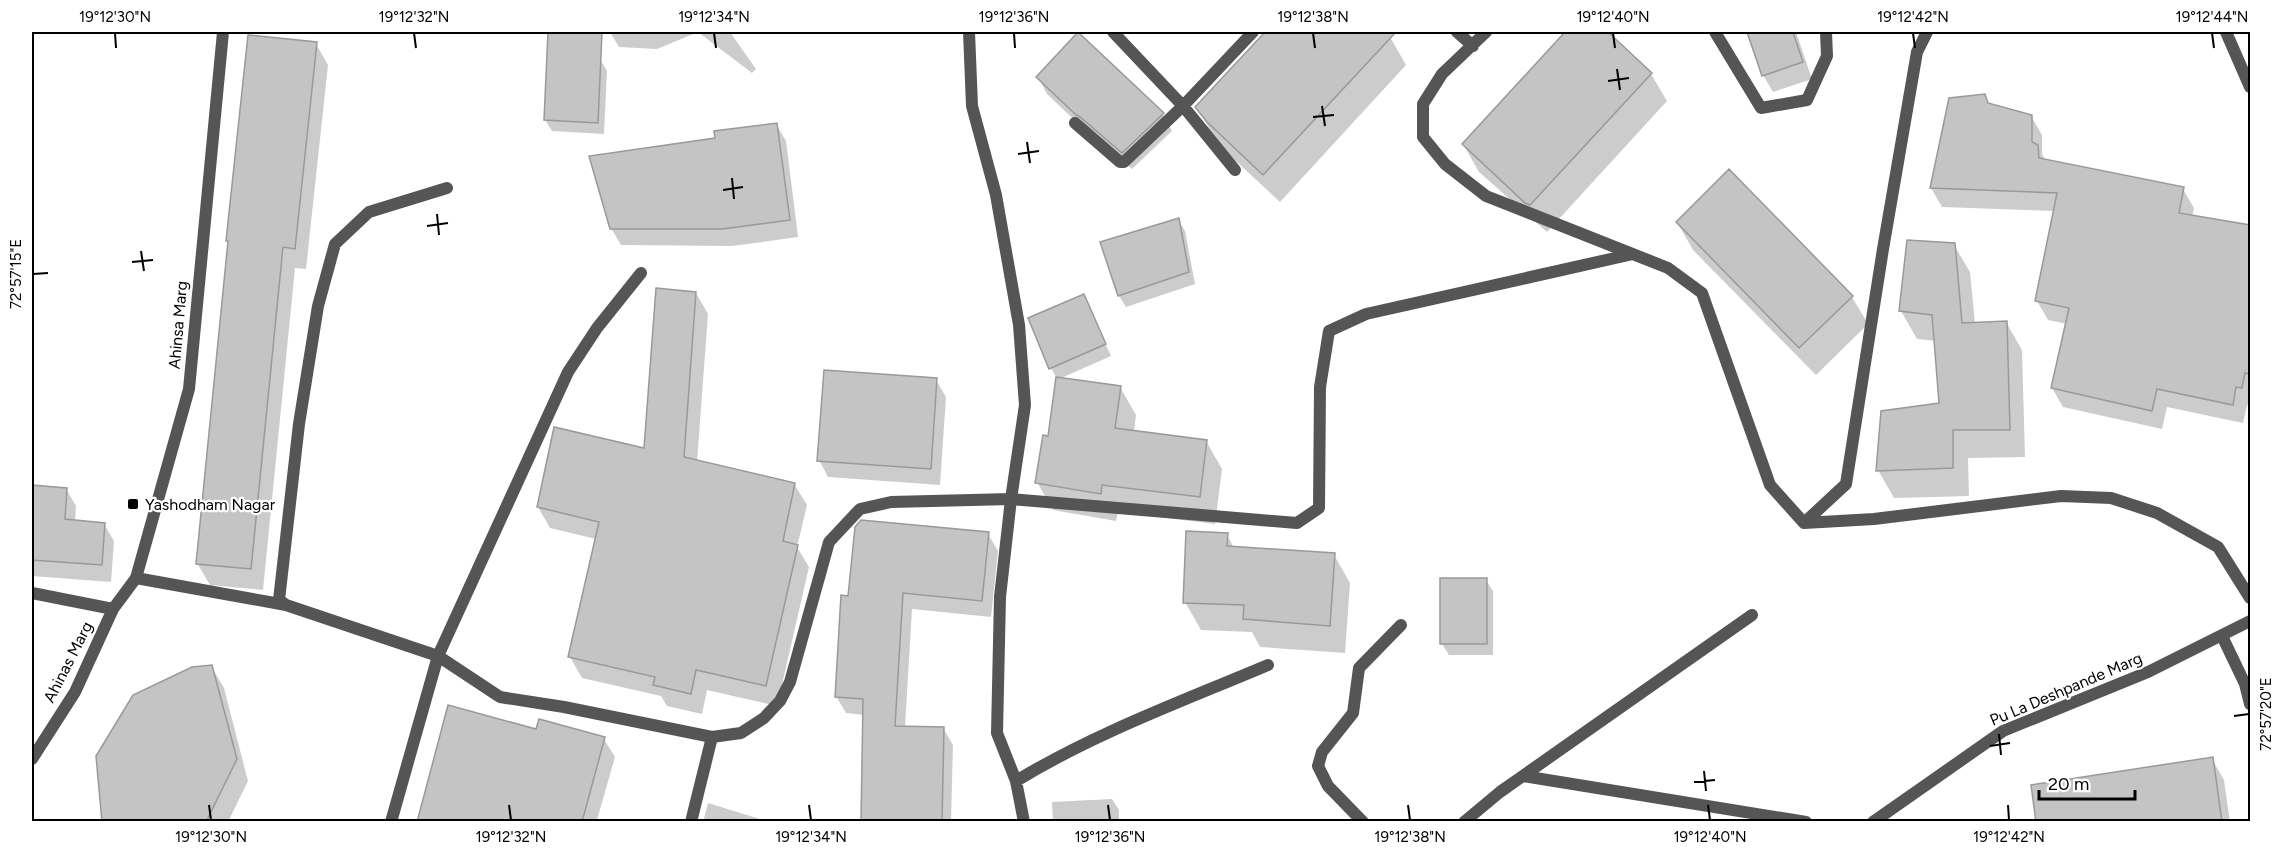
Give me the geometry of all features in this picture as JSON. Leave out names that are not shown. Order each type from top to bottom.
[{"type":"street","name":"Ahinsa Marg","points":[[113,609],[136,578],[189,389],[223,32]]},
{"type":"street","points":[[969,32],[972,106],[996,195],[1019,325],[1025,405],[1000,597],[997,733],[1016,781],[1024,822]]},
{"type":"street","points":[[1113,32],[1183,106],[1235,170]]},
{"type":"street","points":[[1075,123],[1120,162],[1124,162],[1183,106],[1253,32]]},
{"type":"street","points":[[1457,32],[1473,46]]},
{"type":"street","points":[[1486,32],[1442,74],[1423,104],[1424,137],[1445,164],[1486,196],[1668,268],[1702,293],[1770,485],[1804,523]]},
{"type":"street","points":[[1715,32],[1761,108],[1807,100],[1827,56],[1826,32]]},
{"type":"street","points":[[1804,523],[1846,484],[1917,52],[1927,32]]},
{"type":"street","points":[[2226,32],[2250,87]]},
{"type":"street","points":[[286,605],[279,600],[299,424],[318,306],[335,244],[369,212],[447,188]]},
{"type":"street","points":[[136,578],[286,605],[438,656],[500,698],[564,706],[712,737],[741,733],[764,718],[780,700],[790,682],[829,542],[860,509],[891,502],[1011,500],[1297,523],[1319,508],[1320,387],[1329,331],[1366,314],[1633,254]]},
{"type":"street","points":[[391,822],[438,656],[568,372],[597,328],[641,273]]},
{"type":"street","points":[[1804,523],[1874,519],[2061,496],[2111,498],[2157,513],[2218,547],[2250,598]]},
{"type":"street","points":[[32,593],[113,609]]},
{"type":"street","name":"Ahinas Marg","points":[[32,759],[75,692],[113,609]]},
{"type":"street","points":[[1464,822],[1523,776],[1752,615]]},
{"type":"street","name":"Pu La Deshpande Marg","points":[[1873,822],[2003,731],[2148,672],[2250,621]]},
{"type":"street","points":[[1363,822],[1328,786],[1318,766],[1322,752],[1353,713],[1359,668],[1401,625]]},
{"type":"street","points":[[2222,636],[2245,684],[2250,704]]},
{"type":"street","points":[[1016,781],[1048,761],[1110,732],[1268,665]]},
{"type":"street","points":[[691,822],[712,737]]},
{"type":"street","points":[[1523,776],[1806,822]]},
{"type":"building","points":[[548,32],[602,32],[598,123],[544,120]]},
{"type":"building","points":[[1078,32],[1164,113],[1122,153],[1076,115],[1036,77]]},
{"type":"building","points":[[1265,32],[1396,32],[1263,175],[1207,122],[1195,107]]},
{"type":"building","points":[[1565,32],[1608,32],[1652,73],[1530,205],[1525,203],[1462,144]]},
{"type":"building","points":[[1747,32],[1793,32],[1803,62],[1762,76]]},
{"type":"building","points":[[248,35],[317,42],[295,249],[283,247],[251,569],[196,564]]},
{"type":"building","points":[[1985,94],[1988,103],[2032,115],[2032,142],[2038,145],[2039,158],[2184,187],[2179,213],[2250,225],[2250,374],[2245,373],[2242,388],[2236,387],[2233,405],[2157,389],[2152,411],[2051,388],[2069,308],[2035,301],[2057,193],[1930,188],[1949,98]]},
{"type":"building","points":[[777,123],[790,220],[722,229],[610,229],[589,156],[715,138],[714,131]]},
{"type":"building","points":[[1729,169],[1853,296],[1799,348],[1676,222]]},
{"type":"building","points":[[1179,218],[1189,272],[1118,296],[1100,242]]},
{"type":"building","points":[[1907,240],[1955,243],[1962,323],[2007,321],[2010,430],[1953,430],[1953,468],[1876,471],[1881,411],[1939,403],[1932,315],[1899,311]]},
{"type":"building","points":[[656,288],[696,292],[684,457],[795,483],[783,541],[798,545],[766,686],[696,670],[691,694],[653,685],[655,677],[568,657],[599,522],[537,507],[554,427],[644,448]]},
{"type":"building","points":[[1084,294],[1106,344],[1049,369],[1028,318]]},
{"type":"building","points":[[824,370],[937,378],[931,469],[817,461]]},
{"type":"building","points":[[1056,377],[1121,386],[1115,428],[1207,440],[1200,497],[1102,485],[1101,494],[1035,483],[1043,435],[1048,436]]},
{"type":"building","points":[[32,485],[67,488],[65,519],[105,523],[102,565],[32,560]]},
{"type":"building","points":[[861,520],[989,532],[982,601],[903,593],[895,726],[944,727],[942,822],[861,822],[863,699],[835,697],[841,595],[848,596],[855,527]]},
{"type":"building","points":[[1186,531],[1228,533],[1227,546],[1335,553],[1330,626],[1243,619],[1244,605],[1183,603]]},
{"type":"building","points":[[1440,578],[1487,578],[1487,644],[1440,644]]},
{"type":"building","points":[[212,665],[237,759],[206,822],[102,822],[96,756],[133,695],[192,667]]},
{"type":"building","points":[[448,705],[536,729],[539,719],[605,737],[582,822],[417,822]]},
{"type":"building","points":[[2213,757],[2222,822],[2036,822],[2031,785]]},
{"type":"place","name":"Yashodham Nagar","points":[[133,504]]}]
